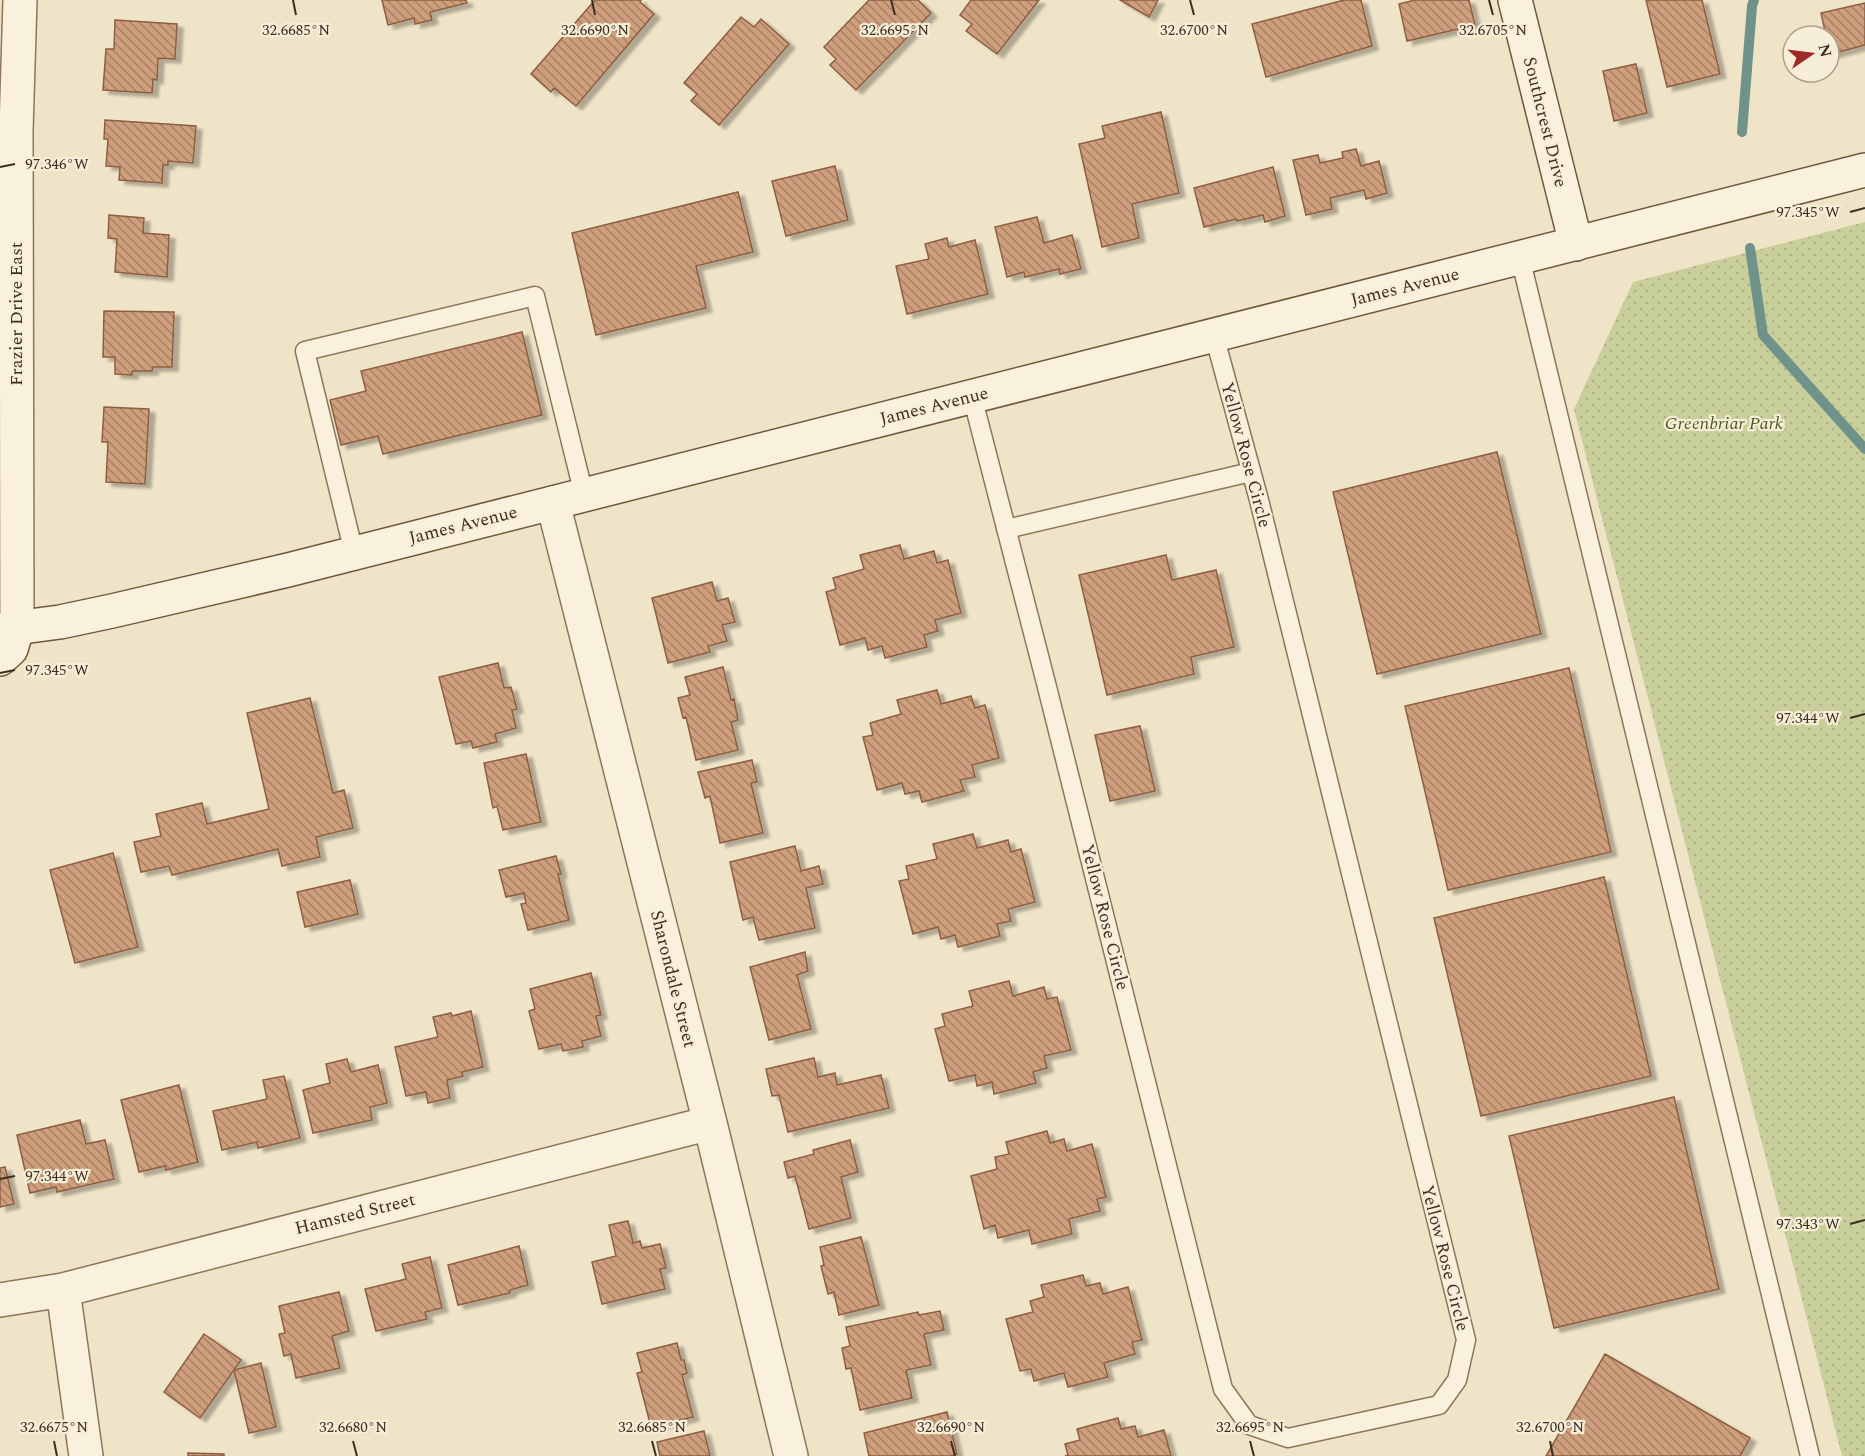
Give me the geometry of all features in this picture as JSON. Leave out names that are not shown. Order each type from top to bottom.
[{"type":"street","name":"Frazier Drive East","points":[[8,629],[8,129],[20,0]]},
{"type":"street","name":"Southcrest Drive","points":[[1515,0],[1576,244]]},
{"type":"street","name":"James Avenue","points":[[8,629],[112,611],[354,553],[1865,170]]},
{"type":"street","name":"Sharondale Street","points":[[568,499],[710,1123],[791,1456]]},
{"type":"street","points":[[0,659],[11,649],[8,629]]},
{"type":"street","name":"Hamsted Street","points":[[0,1300],[63,1290],[710,1123]]},
{"type":"street","points":[[63,1290],[86,1456]]},
{"type":"lane","points":[[1520,257],[1810,1456]]},
{"type":"lane","points":[[354,553],[305,351],[535,296],[568,499]]},
{"type":"lane","name":"Yellow Rose Circle","points":[[972,396],[1027,606],[1223,1389],[1249,1425],[1288,1438],[1439,1405],[1456,1380],[1466,1340],[1251,472],[1214,335]]},
{"type":"lane","points":[[1006,529],[1251,472]]},
{"type":"green space","name":"Greenbriar Park","points":[[1865,222],[1865,1456],[1842,1456],[1574,409],[1633,282]]},
{"type":"building","points":[[382,0],[466,0],[467,3],[430,12],[432,20],[415,24],[414,18],[388,25]]},
{"type":"building","points":[[595,0],[641,0],[640,2],[654,14],[576,106],[554,88],[551,92],[531,74]]},
{"type":"building","points":[[869,0],[918,0],[931,13],[856,90],[830,65],[836,59],[824,47]]},
{"type":"building","points":[[971,0],[1039,0],[997,54],[966,31],[972,24],[960,15]]},
{"type":"building","points":[[1120,0],[1158,0],[1149,17]]},
{"type":"building","points":[[1344,0],[1361,0],[1372,46],[1266,77],[1252,24]]},
{"type":"building","points":[[1415,0],[1469,0],[1475,25],[1407,41],[1399,4]]},
{"type":"building","points":[[1646,0],[1702,0],[1720,74],[1667,87]]},
{"type":"building","points":[[1865,3],[1865,45],[1841,51],[1841,24],[1823,24],[1821,13]]},
{"type":"building","points":[[741,17],[754,27],[761,19],[789,44],[719,125],[691,101],[697,94],[684,83]]},
{"type":"building","points":[[115,20],[177,24],[175,59],[158,58],[157,80],[153,79],[152,93],[103,90],[106,49],[114,49]]},
{"type":"building","points":[[1636,64],[1647,113],[1614,121],[1603,71]]},
{"type":"building","points":[[1161,112],[1179,193],[1132,204],[1139,238],[1102,247],[1079,144],[1105,138],[1102,126]]},
{"type":"building","points":[[105,120],[196,126],[193,163],[168,161],[168,165],[163,165],[162,183],[119,180],[120,167],[106,166],[108,139],[104,139]]},
{"type":"building","points":[[1356,149],[1361,166],[1379,161],[1387,193],[1366,199],[1364,190],[1330,198],[1332,209],[1306,215],[1293,160],[1318,155],[1320,163],[1343,158],[1342,152]]},
{"type":"building","points":[[835,166],[848,220],[786,236],[772,181]]},
{"type":"building","points":[[1273,167],[1285,216],[1265,222],[1263,215],[1204,227],[1194,188]]},
{"type":"building","points":[[738,192],[753,252],[696,266],[706,308],[596,335],[572,233]]},
{"type":"building","points":[[109,215],[144,218],[143,233],[169,235],[167,277],[115,272],[117,239],[108,238]]},
{"type":"building","points":[[1037,217],[1044,243],[1072,235],[1081,269],[1060,274],[1059,269],[1025,277],[1024,272],[1007,277],[995,227]]},
{"type":"building","points":[[947,238],[949,247],[975,240],[988,294],[907,314],[896,266],[929,259],[925,244]]},
{"type":"building","points":[[104,311],[174,312],[172,367],[153,367],[152,371],[132,371],[132,375],[115,374],[115,357],[103,357]]},
{"type":"building","points":[[522,332],[542,415],[383,454],[378,436],[341,445],[330,400],[366,391],[361,371]]},
{"type":"building","points":[[104,407],[149,409],[145,484],[106,482],[108,442],[102,442]]},
{"type":"building","points":[[1497,452],[1541,634],[1377,674],[1333,492]]},
{"type":"building","points":[[900,545],[904,559],[934,551],[937,563],[948,560],[961,613],[935,620],[938,631],[924,635],[927,647],[885,658],[882,646],[868,650],[865,638],[840,645],[826,592],[836,589],[833,578],[864,569],[860,555]]},
{"type":"building","points":[[1166,555],[1172,580],[1216,570],[1234,647],[1191,657],[1194,674],[1107,695],[1079,575]]},
{"type":"building","points":[[712,582],[717,601],[728,598],[735,622],[722,625],[727,641],[708,646],[710,652],[668,663],[652,598]]},
{"type":"building","points":[[498,663],[504,688],[511,687],[517,709],[512,710],[516,728],[495,734],[497,742],[473,748],[471,741],[456,744],[439,677]]},
{"type":"building","points":[[723,667],[731,700],[734,699],[738,720],[731,722],[738,750],[696,760],[686,717],[683,718],[678,698],[690,695],[685,677]]},
{"type":"building","points":[[1569,668],[1611,852],[1448,890],[1405,706]]},
{"type":"building","points":[[937,690],[941,704],[971,696],[975,708],[985,705],[999,758],[972,765],[975,777],[960,780],[964,791],[922,802],[919,791],[905,794],[902,783],[877,790],[863,737],[873,735],[870,723],[901,714],[897,700]]},
{"type":"building","points":[[310,698],[333,793],[344,790],[353,828],[316,837],[320,857],[282,866],[278,849],[172,875],[169,866],[141,872],[134,842],[161,836],[156,814],[202,803],[207,824],[269,809],[247,713]]},
{"type":"building","points":[[1140,726],[1155,791],[1110,801],[1095,735]]},
{"type":"building","points":[[526,754],[541,822],[503,830],[497,806],[493,808],[484,763]]},
{"type":"building","points":[[752,760],[757,782],[751,783],[763,833],[720,843],[710,796],[705,798],[698,772]]},
{"type":"building","points":[[973,834],[977,848],[1008,840],[1011,852],[1021,849],[1035,902],[1008,909],[1011,921],[997,924],[1000,936],[958,947],[955,935],[941,939],[938,927],[913,934],[899,881],[909,879],[906,866],[937,859],[933,844]]},
{"type":"building","points":[[795,846],[801,871],[819,866],[823,884],[806,888],[815,928],[759,940],[753,917],[743,920],[730,862]]},
{"type":"building","points":[[113,853],[138,947],[75,963],[50,870]]},
{"type":"building","points":[[556,856],[569,920],[528,930],[521,904],[526,903],[524,893],[506,897],[499,870]]},
{"type":"building","points":[[1604,877],[1651,1076],[1481,1116],[1434,918]]},
{"type":"building","points":[[350,880],[358,914],[305,927],[297,892]]},
{"type":"building","points":[[805,952],[808,971],[797,975],[811,1029],[769,1040],[750,967]]},
{"type":"building","points":[[591,973],[601,1015],[596,1016],[601,1036],[582,1041],[583,1047],[563,1051],[561,1044],[539,1049],[529,1011],[535,1009],[530,989]]},
{"type":"building","points":[[1009,981],[1013,996],[1044,987],[1047,999],[1057,997],[1071,1050],[1044,1056],[1047,1068],[1033,1072],[1036,1083],[994,1094],[992,1082],[977,1086],[975,1075],[949,1081],[935,1029],[945,1026],[942,1014],[973,1006],[969,991]]},
{"type":"building","points":[[471,1011],[483,1067],[462,1072],[463,1076],[447,1080],[450,1098],[428,1103],[426,1092],[406,1096],[395,1047],[438,1037],[433,1017],[451,1013],[452,1016]]},
{"type":"building","points":[[814,1058],[818,1077],[835,1073],[837,1085],[881,1075],[889,1108],[788,1132],[779,1095],[772,1096],[766,1069]]},
{"type":"building","points":[[347,1059],[351,1072],[378,1065],[387,1103],[370,1107],[372,1120],[313,1133],[303,1090],[330,1083],[326,1064]]},
{"type":"building","points":[[284,1076],[300,1138],[258,1148],[257,1142],[222,1150],[213,1111],[267,1099],[263,1080]]},
{"type":"building","points":[[179,1085],[198,1162],[166,1170],[165,1166],[139,1172],[121,1100]]},
{"type":"building","points":[[1674,1097],[1719,1289],[1554,1328],[1509,1136]]},
{"type":"building","points":[[80,1120],[86,1144],[105,1140],[114,1179],[57,1192],[56,1187],[30,1193],[17,1135]]},
{"type":"building","points":[[1047,1131],[1050,1143],[1064,1139],[1067,1151],[1092,1144],[1106,1197],[1097,1199],[1100,1211],[1069,1219],[1072,1234],[1032,1244],[1029,1230],[998,1238],[995,1225],[984,1229],[971,1176],[997,1169],[995,1157],[1009,1154],[1006,1142]]},
{"type":"building","points":[[850,1140],[858,1172],[841,1177],[851,1218],[809,1229],[795,1176],[788,1178],[784,1162],[814,1154],[813,1150]]},
{"type":"building","points":[[5,1167],[14,1204],[0,1207],[0,1168]]},
{"type":"building","points":[[628,1221],[633,1243],[640,1241],[642,1248],[660,1244],[666,1268],[660,1269],[665,1289],[602,1304],[592,1262],[616,1256],[609,1225]]},
{"type":"building","points":[[861,1237],[879,1305],[839,1315],[834,1292],[828,1294],[821,1266],[824,1265],[820,1247]]},
{"type":"building","points":[[519,1246],[528,1285],[510,1290],[510,1293],[458,1305],[448,1265]]},
{"type":"building","points":[[430,1257],[442,1308],[425,1312],[427,1319],[376,1331],[365,1289],[406,1279],[402,1264]]},
{"type":"building","points":[[1083,1275],[1086,1286],[1100,1283],[1103,1294],[1128,1287],[1142,1340],[1132,1342],[1135,1354],[1104,1363],[1108,1377],[1068,1387],[1064,1373],[1034,1381],[1031,1369],[1020,1371],[1006,1319],[1033,1312],[1030,1301],[1044,1297],[1041,1285]]},
{"type":"building","points":[[339,1292],[349,1331],[332,1336],[340,1368],[296,1378],[291,1354],[284,1356],[279,1334],[285,1333],[279,1306]]},
{"type":"building","points":[[940,1311],[944,1330],[924,1334],[931,1365],[906,1370],[912,1398],[860,1410],[851,1368],[846,1369],[842,1348],[850,1346],[846,1327],[918,1312],[919,1315]]},
{"type":"building","points":[[204,1334],[241,1360],[200,1418],[164,1392]]},
{"type":"building","points":[[677,1343],[687,1373],[682,1375],[693,1417],[651,1427],[637,1373],[642,1372],[637,1353]]},
{"type":"building","points":[[1605,1354],[1750,1438],[1740,1456],[1546,1456]]},
{"type":"building","points":[[261,1363],[276,1427],[249,1433],[234,1370]]},
{"type":"building","points":[[947,1412],[957,1454],[951,1456],[869,1456],[864,1433]]},
{"type":"building","points":[[1118,1418],[1121,1429],[1135,1426],[1138,1437],[1164,1430],[1171,1456],[1065,1456],[1068,1455],[1065,1444],[1080,1440],[1077,1429]]},
{"type":"building","points":[[704,1431],[710,1456],[660,1456],[657,1442]]},
{"type":"building","points":[[188,1453],[224,1454],[224,1456],[188,1456]]},
{"type":"waterway","points":[[1742,132],[1754,0]]},
{"type":"waterway","points":[[1750,248],[1763,335],[1865,449]]}]
